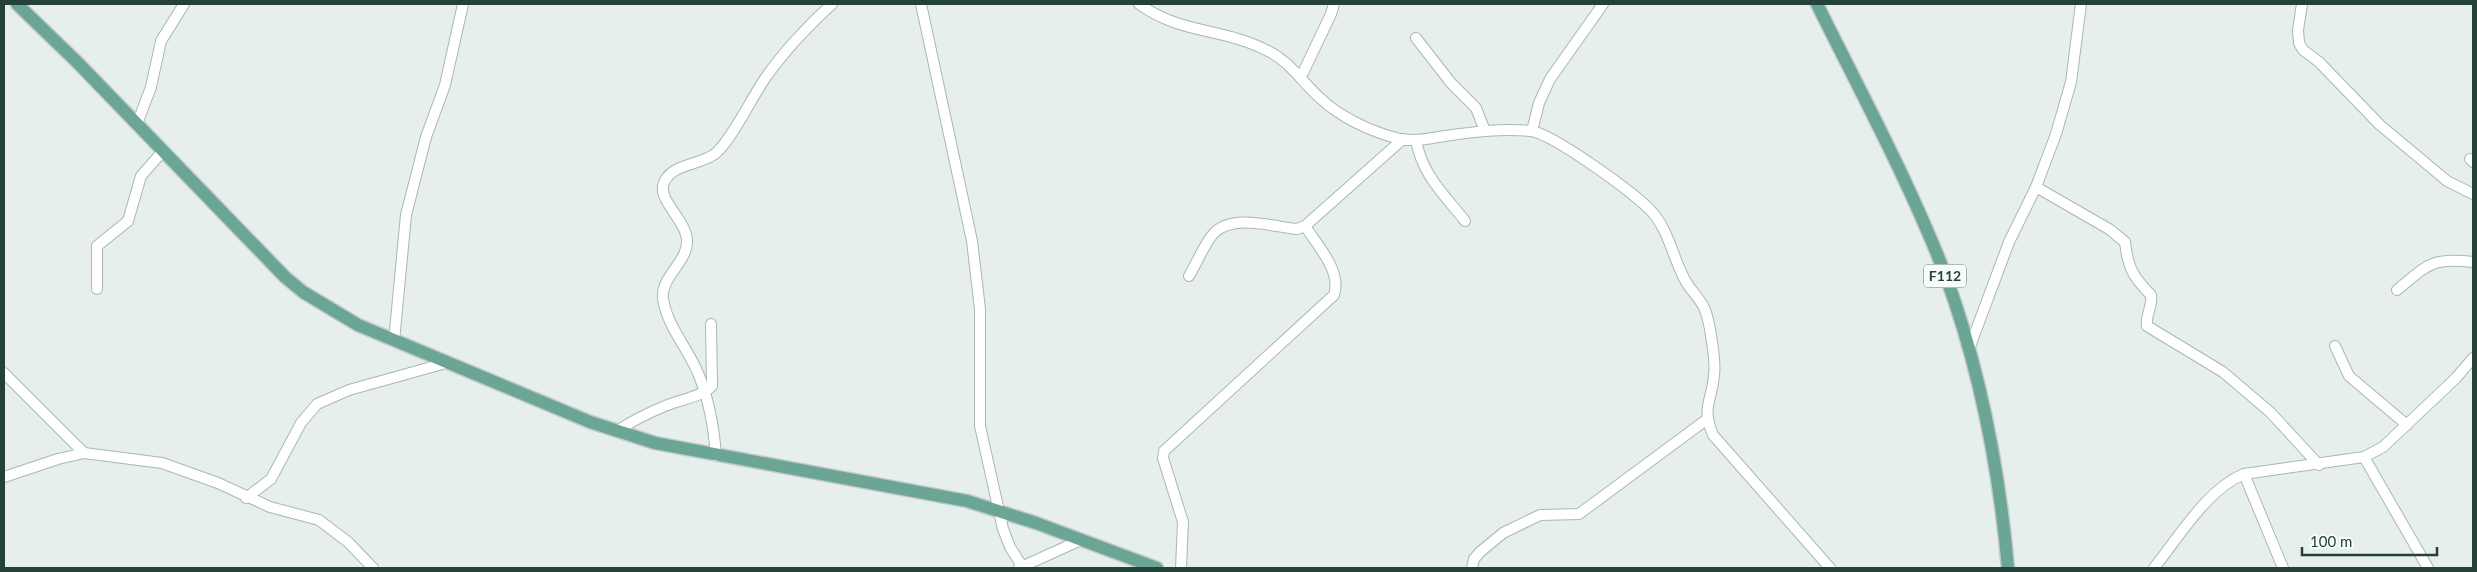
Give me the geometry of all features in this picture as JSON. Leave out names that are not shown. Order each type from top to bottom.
[{"type":"main road","points":[[17,4],[78,62],[239,231],[302,292],[358,325],[590,422],[655,444],[933,493],[999,511],[1157,568]]},
{"type":"main road","name":"F112","points":[[1817,4],[1924,224],[1945,274],[1969,349],[1992,440],[2002,498],[2008,568]]},
{"type":"street","points":[[137,124],[150,87],[161,41],[184,4]]},
{"type":"street","points":[[394,341],[406,215],[426,137],[445,85],[463,4]]},
{"type":"street","points":[[716,456],[714,425],[710,406],[700,378],[666,310],[663,298],[664,287],[685,251],[687,242],[686,231],[665,197],[663,186],[669,176],[679,167],[693,164],[716,153],[781,57],[832,4]]},
{"type":"street","points":[[921,4],[937,88],[972,241],[980,308],[980,426],[999,511],[1010,547],[1020,567],[1034,564],[1081,540]]},
{"type":"street","points":[[1139,4],[1165,20],[1192,29],[1239,38],[1265,49],[1284,60],[1320,98],[1347,118],[1388,135],[1416,140],[1485,131],[1532,131],[1548,136],[1562,144],[1641,199],[1663,228],[1684,279],[1706,311],[1715,364],[1706,420],[1713,435],[1724,451],[1830,568]]},
{"type":"street","points":[[1301,77],[1334,4]]},
{"type":"street","points":[[1532,131],[1539,103],[1550,79],[1603,4]]},
{"type":"street","points":[[1969,349],[2009,242],[2036,187],[2056,134],[2071,82],[2081,4]]},
{"type":"street","points":[[2302,4],[2298,30],[2299,43],[2303,50],[2319,62],[2380,125],[2447,181],[2473,194]]},
{"type":"street","points":[[1416,38],[1452,83],[1476,108],[1485,131]]},
{"type":"street","points":[[1189,276],[1215,232],[1231,223],[1297,229],[1305,226],[1403,139]]},
{"type":"street","points":[[1416,140],[1419,156],[1426,172],[1465,221]]},
{"type":"street","points":[[97,289],[97,246],[128,221],[141,176],[163,151]]},
{"type":"street","points":[[2036,187],[2109,229],[2125,242],[2127,262],[2133,276],[2152,295],[2151,306],[2146,318],[2147,326],[2223,372],[2270,412],[2319,465]]},
{"type":"street","points":[[1181,568],[1183,522],[1163,458],[1164,451],[1334,295],[1337,287],[1331,268],[1305,226]]},
{"type":"street","points":[[2397,290],[2435,261],[2456,260],[2473,262]]},
{"type":"street","points":[[617,431],[634,420],[666,405],[704,393],[712,386],[711,324]]},
{"type":"street","points":[[2335,346],[2349,376],[2407,425]]},
{"type":"street","points":[[2154,568],[2208,500],[2221,487],[2244,474],[2319,465],[2364,457],[2383,447],[2473,358]]},
{"type":"street","points":[[246,498],[270,478],[301,423],[317,404],[350,390],[446,363]]},
{"type":"street","points":[[4,373],[84,453]]},
{"type":"street","points":[[1472,568],[1474,559],[1480,552],[1503,533],[1540,515],[1579,514],[1706,420]]},
{"type":"street","points":[[4,477],[58,459],[84,453],[162,463],[218,483],[246,498],[270,507],[319,520],[348,542],[373,568]]},
{"type":"street","points":[[2364,457],[2423,566]]},
{"type":"street","points":[[2244,474],[2283,568]]}]
